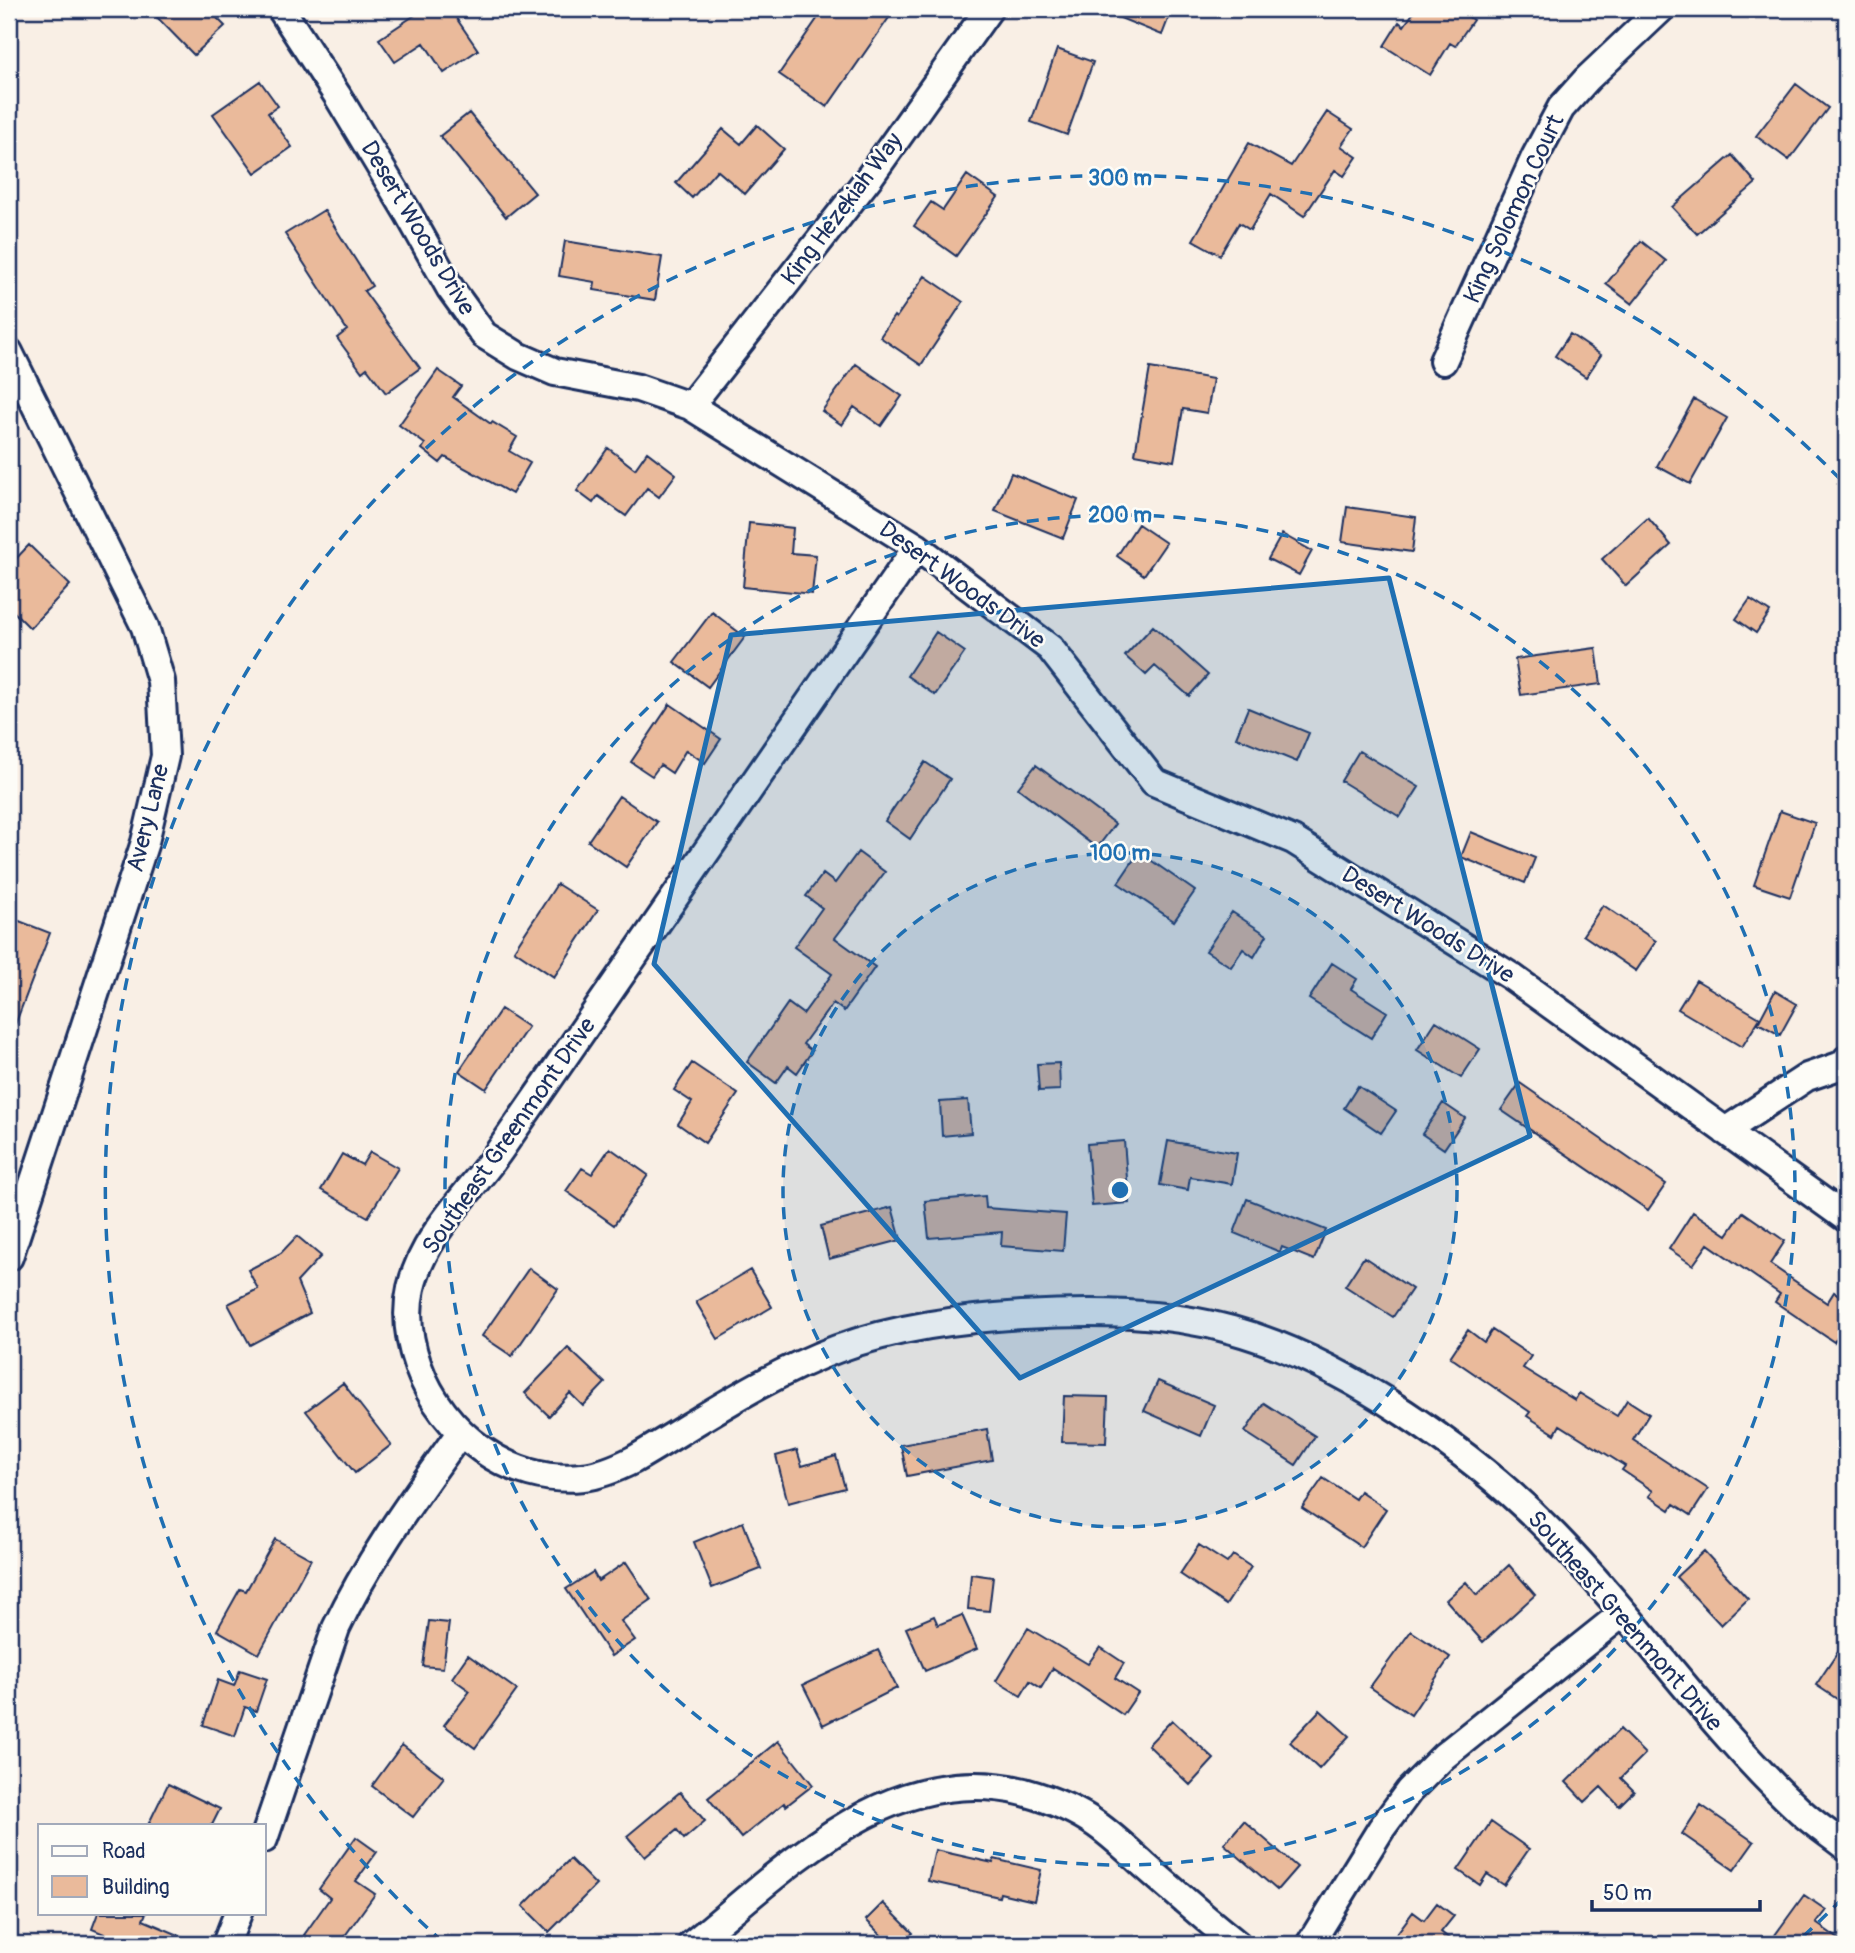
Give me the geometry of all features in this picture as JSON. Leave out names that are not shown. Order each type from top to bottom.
[{"type":"street","name":"Desert Woods Drive","points":[[281,9],[351,119],[450,288],[484,335],[518,356],[555,372],[638,388],[690,405],[917,547],[1050,648],[1154,782],[1293,840],[1512,977],[1846,1218]]},
{"type":"street","name":"King Hezekiah Way","points":[[690,405],[871,174],[989,9]]},
{"type":"street","name":"King Solomon Court","points":[[1443,361],[1535,157],[1561,108],[1587,79],[1661,9]]},
{"type":"street","name":"Avery Lane","points":[[9,352],[145,627],[161,681],[165,756],[145,842],[9,1257]]},
{"type":"street","name":"Southeast Greenmont Drive","points":[[917,547],[516,1128],[441,1227],[423,1256],[415,1273],[409,1298],[410,1339],[429,1392],[448,1420],[460,1433],[491,1455],[526,1471],[564,1478],[583,1477],[615,1469],[633,1460],[762,1382],[839,1348],[879,1335],[992,1317],[1050,1313],[1156,1315],[1228,1329],[1295,1352],[1328,1368],[1413,1420],[1491,1478],[1579,1562],[1734,1745],[1802,1813],[1846,1847]]},
{"type":"street","points":[[1725,1131],[1807,1077],[1842,1065],[1846,1060]]},
{"type":"street","points":[[266,1833],[345,1608],[396,1523],[460,1433]]},
{"type":"street","points":[[1310,1944],[1381,1829],[1409,1791],[1444,1756],[1623,1613]]},
{"type":"street","points":[[692,1944],[814,1846],[864,1814],[916,1794],[956,1786],[982,1786],[1009,1789],[1045,1798],[1094,1823],[1237,1944]]},
{"type":"street","points":[[226,1944],[238,1914]]},
{"type":"highlighted area","points":[[1389,578],[1530,1136],[1020,1378],[654,964],[731,635]]},
{"type":"building","points":[[149,9],[208,9],[225,26],[194,55]]},
{"type":"building","points":[[424,9],[450,9],[478,50],[444,73],[424,43],[395,62],[379,39]]},
{"type":"building","points":[[824,9],[895,9],[827,107],[779,74]]},
{"type":"building","points":[[1098,9],[1172,9],[1162,35]]},
{"type":"building","points":[[1416,9],[1457,9],[1473,20],[1455,46],[1450,43],[1430,75],[1384,46],[1399,22],[1404,26]]},
{"type":"building","points":[[1057,49],[1093,62],[1067,135],[1031,122]]},
{"type":"building","points":[[260,81],[278,106],[268,113],[292,147],[255,173],[213,114]]},
{"type":"building","points":[[1796,84],[1828,108],[1789,160],[1756,136]]},
{"type":"building","points":[[1327,112],[1353,129],[1341,146],[1357,157],[1344,176],[1335,170],[1304,216],[1271,194],[1250,230],[1239,223],[1220,255],[1193,240],[1249,143],[1291,166]]},
{"type":"building","points":[[469,113],[535,193],[506,217],[440,136]]},
{"type":"building","points":[[757,125],[784,149],[745,194],[717,170],[692,198],[676,183],[723,129],[741,144]]},
{"type":"building","points":[[1732,155],[1756,183],[1697,234],[1672,207]]},
{"type":"building","points":[[967,175],[998,197],[956,256],[914,226],[931,202],[943,210]]},
{"type":"building","points":[[324,210],[372,286],[364,291],[420,368],[386,393],[367,368],[362,372],[337,338],[347,330],[285,234]]},
{"type":"building","points":[[565,241],[662,257],[655,300],[594,290],[595,282],[559,276]]},
{"type":"building","points":[[1641,241],[1666,261],[1632,304],[1606,284]]},
{"type":"building","points":[[925,276],[963,302],[921,365],[880,337]]},
{"type":"building","points":[[1570,334],[1601,355],[1586,377],[1555,356]]},
{"type":"building","points":[[856,364],[902,396],[881,426],[854,407],[842,425],[822,411]]},
{"type":"building","points":[[1150,368],[1213,379],[1207,413],[1183,409],[1174,461],[1135,454]]},
{"type":"building","points":[[438,370],[461,386],[453,397],[491,424],[492,422],[517,437],[509,451],[530,463],[512,494],[445,457],[440,463],[422,449],[425,444],[399,425]]},
{"type":"building","points":[[1694,399],[1727,418],[1690,484],[1657,466]]},
{"type":"building","points":[[608,448],[635,469],[647,452],[676,474],[659,497],[647,488],[626,516],[598,496],[593,503],[577,491]]},
{"type":"building","points":[[1011,473],[1078,500],[1063,538],[995,511]]},
{"type":"building","points":[[1347,507],[1416,517],[1412,552],[1342,542]]},
{"type":"building","points":[[1648,518],[1671,545],[1626,586],[1602,559]]},
{"type":"building","points":[[749,523],[793,528],[791,553],[816,555],[812,594],[743,587]]},
{"type":"building","points":[[1138,524],[1166,543],[1144,575],[1117,556]]},
{"type":"building","points":[[1282,534],[1312,551],[1299,575],[1268,559]]},
{"type":"building","points":[[29,545],[70,585],[30,628],[9,607],[9,566]]},
{"type":"building","points":[[1750,599],[1770,612],[1756,633],[1736,619]]},
{"type":"building","points":[[712,612],[745,637],[708,687],[674,662]]},
{"type":"building","points":[[1153,626],[1208,675],[1189,696],[1155,666],[1146,675],[1125,656]]},
{"type":"building","points":[[936,632],[965,652],[935,695],[907,676]]},
{"type":"building","points":[[1596,648],[1601,684],[1521,695],[1515,659]]},
{"type":"building","points":[[670,704],[721,739],[705,763],[686,750],[672,773],[660,765],[652,776],[631,762]]},
{"type":"building","points":[[1248,708],[1309,733],[1297,762],[1236,737]]},
{"type":"building","points":[[1359,751],[1419,787],[1400,817],[1341,781]]},
{"type":"building","points":[[925,762],[950,779],[910,839],[885,821]]},
{"type":"building","points":[[1036,765],[1115,824],[1097,848],[1018,788]]},
{"type":"building","points":[[619,796],[657,822],[626,867],[588,841]]},
{"type":"building","points":[[1780,811],[1815,823],[1790,897],[1754,885]]},
{"type":"building","points":[[1471,832],[1535,858],[1525,883],[1461,857]]},
{"type":"building","points":[[858,852],[885,872],[835,938],[875,967],[844,1011],[833,1003],[803,1044],[812,1051],[797,1073],[788,1066],[776,1083],[747,1062],[788,1003],[803,1014],[832,974],[794,947],[822,908],[806,896],[823,874],[835,883]]},
{"type":"building","points":[[1139,852],[1195,891],[1174,921],[1118,883]]},
{"type":"building","points":[[557,884],[598,910],[554,977],[514,950]]},
{"type":"building","points":[[1603,905],[1656,941],[1636,971],[1583,935]]},
{"type":"building","points":[[1232,912],[1267,935],[1254,957],[1243,949],[1231,967],[1206,951]]},
{"type":"building","points":[[9,917],[50,933],[10,1038],[9,1038]]},
{"type":"building","points":[[1332,963],[1357,979],[1351,989],[1387,1012],[1371,1038],[1309,999]]},
{"type":"building","points":[[1696,980],[1760,1018],[1742,1047],[1678,1009]]},
{"type":"building","points":[[1775,991],[1797,1004],[1780,1035],[1758,1023]]},
{"type":"building","points":[[501,1009],[528,1027],[486,1089],[459,1071]]},
{"type":"building","points":[[1436,1021],[1480,1049],[1461,1078],[1417,1050]]},
{"type":"building","points":[[692,1063],[738,1094],[705,1143],[678,1124],[692,1102],[674,1090]]},
{"type":"building","points":[[1059,1063],[1060,1090],[1039,1091],[1037,1064]]},
{"type":"building","points":[[1520,1083],[1666,1184],[1648,1210],[1501,1110]]},
{"type":"building","points":[[1358,1086],[1396,1111],[1381,1133],[1344,1108]]},
{"type":"building","points":[[968,1100],[971,1133],[942,1136],[940,1102]]},
{"type":"building","points":[[1443,1103],[1465,1118],[1444,1149],[1422,1134]]},
{"type":"building","points":[[1124,1141],[1129,1203],[1092,1206],[1087,1144]]},
{"type":"building","points":[[1168,1141],[1237,1153],[1232,1184],[1190,1177],[1188,1190],[1160,1185]]},
{"type":"building","points":[[610,1148],[648,1175],[614,1225],[566,1191],[582,1168],[592,1174]]},
{"type":"building","points":[[370,1152],[398,1168],[368,1217],[321,1190],[342,1154],[362,1165]]},
{"type":"building","points":[[985,1196],[986,1208],[1066,1214],[1063,1251],[1001,1246],[1002,1232],[929,1238],[925,1201]]},
{"type":"building","points":[[1247,1199],[1326,1230],[1314,1260],[1282,1247],[1280,1252],[1234,1233]]},
{"type":"building","points":[[892,1207],[901,1240],[829,1259],[821,1226]]},
{"type":"building","points":[[1693,1212],[1727,1235],[1743,1212],[1785,1241],[1770,1264],[1827,1303],[1834,1292],[1846,1300],[1846,1324],[1834,1342],[1775,1302],[1780,1294],[1708,1244],[1693,1265],[1669,1249]]},
{"type":"building","points":[[297,1236],[321,1256],[297,1282],[310,1313],[250,1345],[228,1304],[258,1289],[248,1270],[281,1253]]},
{"type":"building","points":[[1364,1257],[1412,1289],[1393,1317],[1345,1286]]},
{"type":"building","points":[[529,1268],[558,1289],[512,1356],[482,1336]]},
{"type":"building","points":[[750,1270],[772,1307],[718,1339],[696,1302]]},
{"type":"building","points":[[1468,1330],[1484,1342],[1492,1330],[1531,1356],[1523,1368],[1575,1400],[1579,1393],[1617,1416],[1627,1400],[1649,1414],[1633,1440],[1708,1489],[1691,1515],[1674,1504],[1670,1510],[1649,1496],[1653,1491],[1622,1470],[1625,1466],[1560,1425],[1555,1434],[1527,1416],[1530,1412],[1450,1357]]},
{"type":"building","points":[[568,1348],[605,1383],[583,1406],[570,1393],[549,1416],[525,1393]]},
{"type":"building","points":[[1158,1381],[1214,1405],[1201,1436],[1144,1411]]},
{"type":"building","points":[[343,1383],[391,1445],[355,1473],[306,1411]]},
{"type":"building","points":[[1064,1396],[1108,1397],[1106,1443],[1062,1442]]},
{"type":"building","points":[[1264,1403],[1315,1436],[1296,1465],[1245,1432]]},
{"type":"building","points":[[987,1429],[992,1460],[907,1476],[901,1445]]},
{"type":"building","points":[[797,1450],[802,1466],[836,1456],[845,1488],[788,1503],[776,1456]]},
{"type":"building","points":[[1323,1478],[1355,1499],[1360,1491],[1386,1509],[1361,1547],[1302,1508]]},
{"type":"building","points":[[743,1522],[761,1569],[712,1588],[694,1542]]},
{"type":"building","points":[[275,1539],[311,1559],[259,1654],[217,1630],[240,1589],[246,1591]]},
{"type":"building","points":[[1199,1545],[1227,1563],[1233,1555],[1251,1567],[1226,1605],[1180,1574]]},
{"type":"building","points":[[1704,1551],[1748,1599],[1721,1625],[1676,1577]]},
{"type":"building","points":[[626,1562],[651,1600],[621,1621],[635,1640],[611,1656],[566,1589],[593,1572],[598,1581]]},
{"type":"building","points":[[1509,1565],[1535,1595],[1483,1642],[1446,1600],[1466,1582],[1477,1595]]},
{"type":"building","points":[[971,1574],[993,1577],[989,1611],[968,1609]]},
{"type":"building","points":[[962,1615],[977,1649],[925,1671],[906,1628],[934,1616],[938,1625]]},
{"type":"building","points":[[429,1621],[449,1623],[443,1668],[423,1666]]},
{"type":"building","points":[[1028,1628],[1088,1664],[1100,1647],[1124,1663],[1115,1678],[1138,1693],[1123,1715],[1053,1668],[1041,1688],[1030,1681],[1021,1696],[996,1681]]},
{"type":"building","points":[[1411,1631],[1450,1657],[1411,1715],[1370,1687]]},
{"type":"building","points":[[1846,1640],[1846,1705],[1816,1685]]},
{"type":"building","points":[[878,1650],[897,1688],[823,1725],[803,1685]]},
{"type":"building","points":[[468,1655],[517,1690],[475,1748],[444,1725],[470,1691],[452,1678]]},
{"type":"building","points":[[240,1670],[267,1679],[256,1711],[245,1707],[235,1736],[203,1725],[218,1680],[234,1686]]},
{"type":"building","points":[[1320,1710],[1349,1736],[1319,1769],[1290,1742]]},
{"type":"building","points":[[1172,1720],[1214,1759],[1190,1785],[1148,1745]]},
{"type":"building","points":[[1620,1729],[1645,1754],[1621,1778],[1634,1791],[1619,1806],[1601,1787],[1585,1802],[1566,1782]]},
{"type":"building","points":[[778,1741],[813,1785],[786,1806],[784,1803],[741,1838],[708,1798]]},
{"type":"building","points":[[402,1745],[444,1777],[413,1817],[372,1786]]},
{"type":"building","points":[[168,1784],[220,1809],[212,1824],[148,1824]]},
{"type":"building","points":[[680,1792],[705,1821],[684,1839],[677,1830],[645,1857],[627,1836]]},
{"type":"building","points":[[1701,1805],[1754,1842],[1734,1870],[1682,1834]]},
{"type":"building","points":[[1244,1821],[1297,1867],[1277,1890],[1224,1844]]},
{"type":"building","points":[[1491,1822],[1529,1849],[1504,1885],[1487,1874],[1480,1885],[1458,1870]]},
{"type":"building","points":[[356,1837],[377,1852],[356,1881],[375,1894],[339,1944],[316,1944],[304,1935],[330,1898],[319,1889]]},
{"type":"building","points":[[935,1850],[1041,1870],[1034,1901],[1000,1893],[999,1897],[928,1881]]},
{"type":"building","points":[[570,1859],[596,1885],[549,1932],[523,1906]]},
{"type":"building","points":[[1804,1895],[1826,1910],[1816,1923],[1846,1944],[1787,1944],[1775,1935]]},
{"type":"building","points":[[883,1903],[913,1933],[902,1944],[872,1944],[881,1935],[866,1920]]},
{"type":"building","points":[[1437,1903],[1454,1916],[1441,1932],[1456,1944],[1389,1944],[1413,1912],[1424,1920]]},
{"type":"building","points":[[98,1914],[146,1914],[143,1920],[200,1944],[128,1944],[92,1929]]}]
